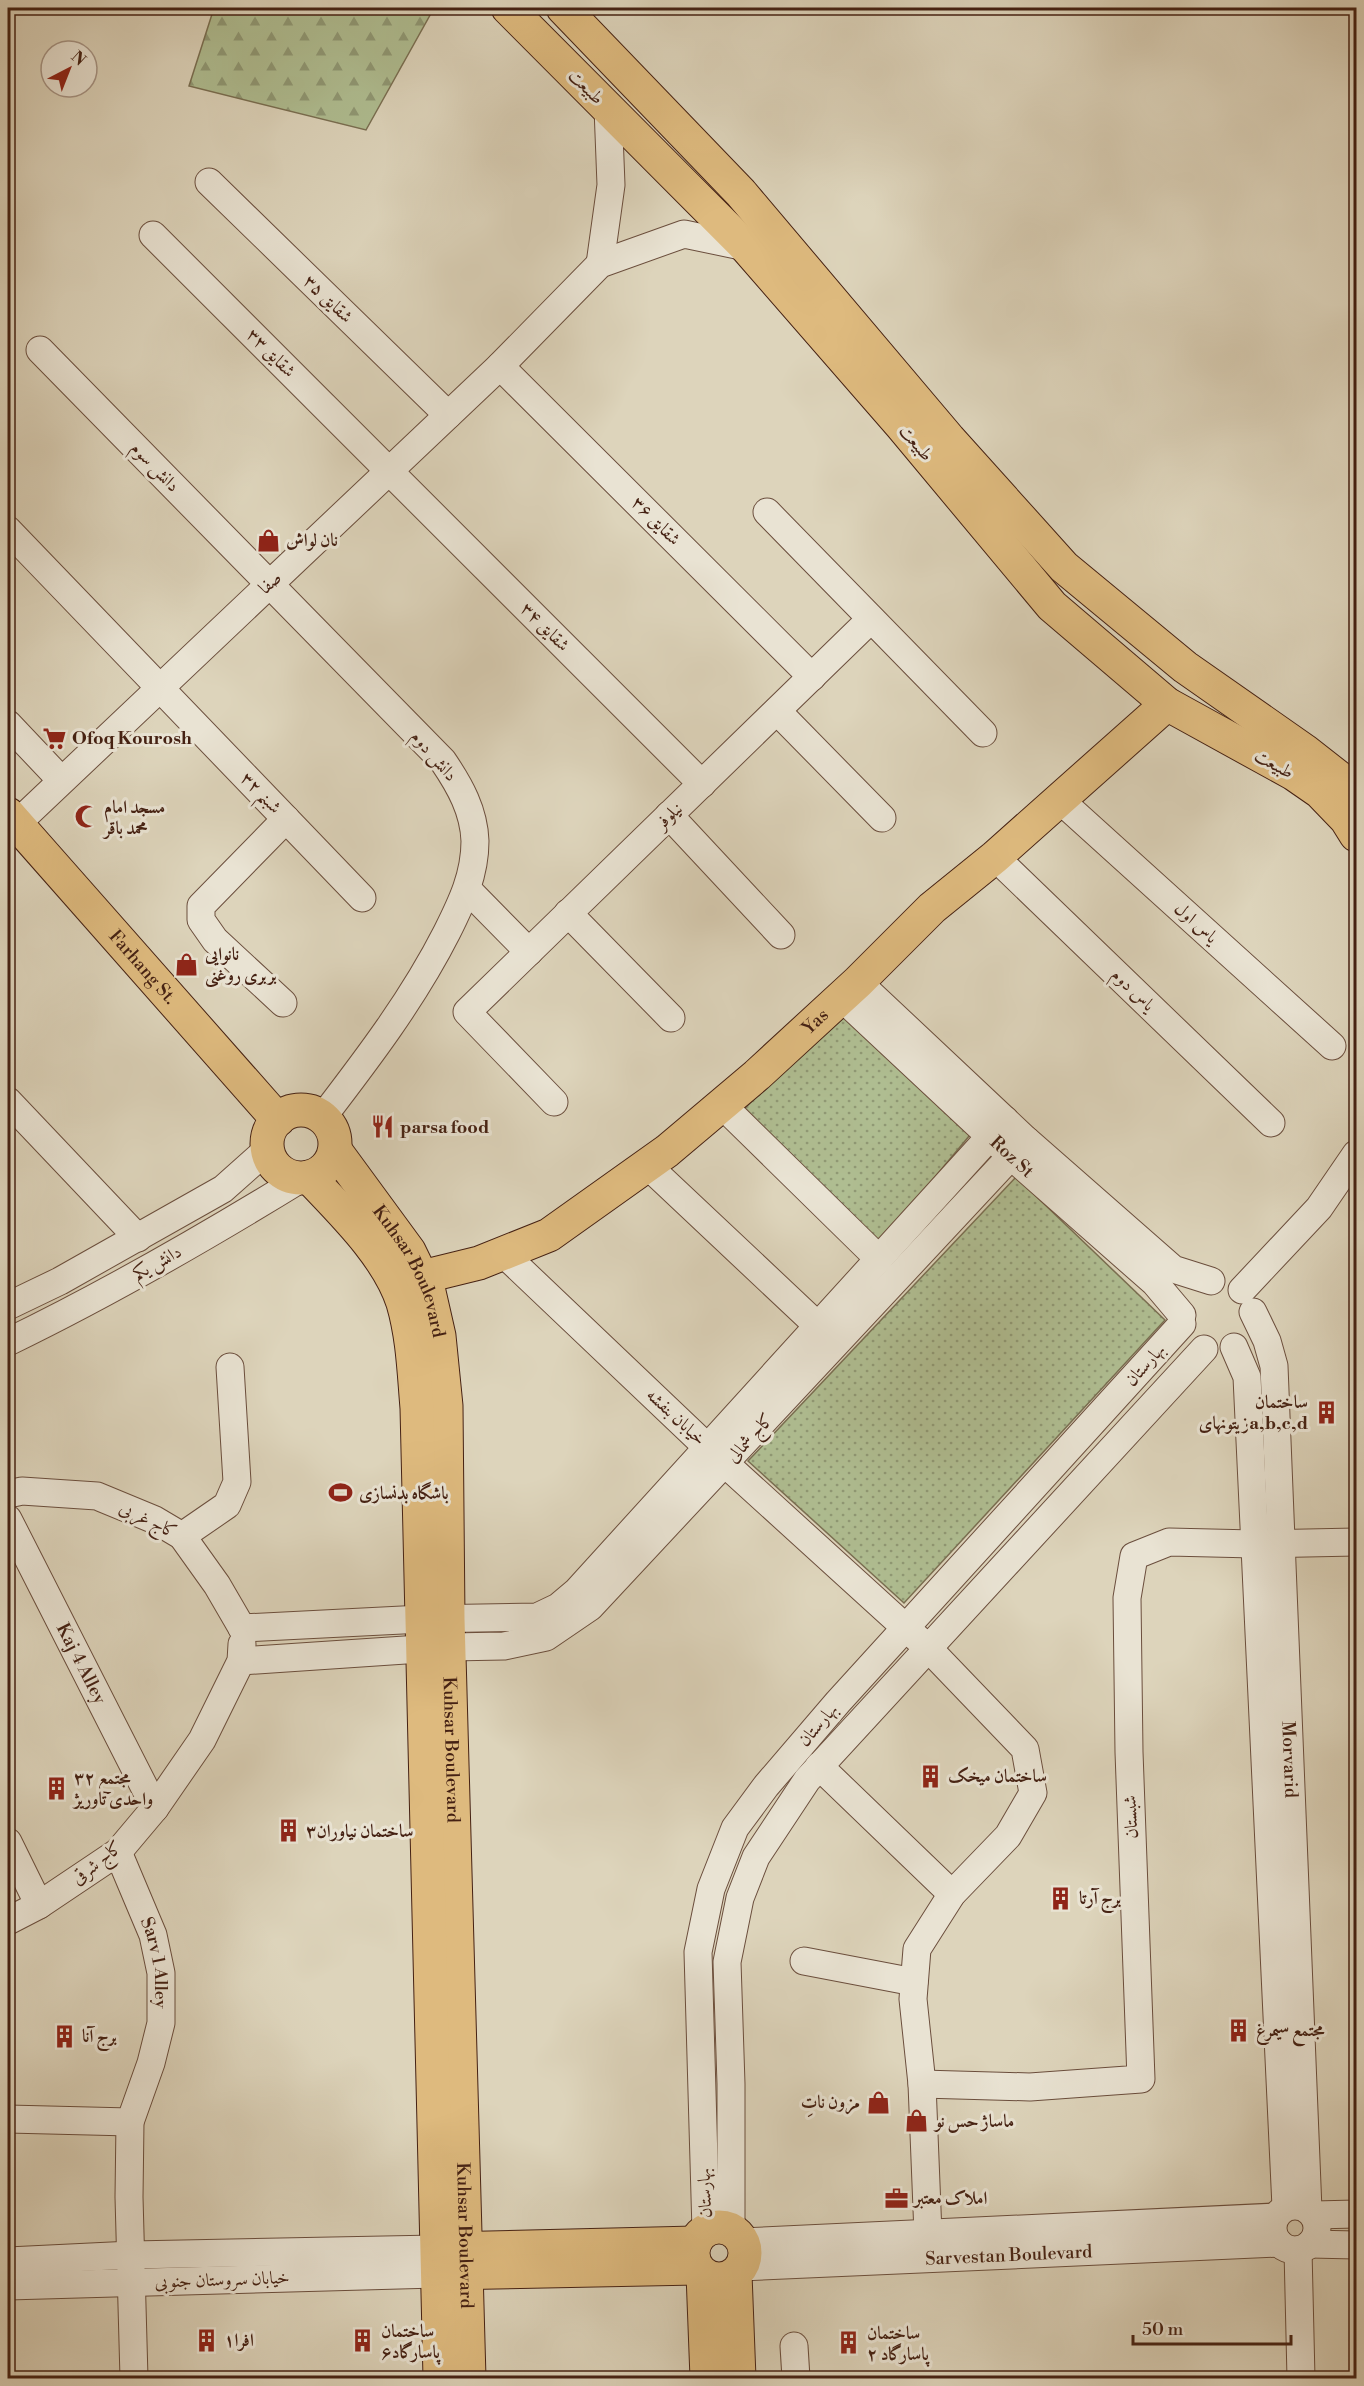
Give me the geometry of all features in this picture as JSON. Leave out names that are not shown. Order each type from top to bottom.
[{"type":"main road","name":"طبیعت","points":[[508,8],[746,247],[901,425],[1052,606],[1167,704],[1294,774],[1320,792],[1346,819],[1356,835]]},
{"type":"main road","name":"طبیعت","points":[[562,8],[741,193],[949,439],[1064,567],[1185,667],[1305,751],[1356,790]]},
{"type":"main road","name":"Yas","points":[[422,1277],[479,1263],[549,1234],[668,1151],[850,989],[932,908],[995,857],[1167,704]]},
{"type":"main road","name":"Farhang St.","points":[[10,823],[273,1134]]},
{"type":"main road","points":[[295,1111],[304,1111],[322,1118],[333,1132],[335,1150],[326,1168],[306,1178],[283,1173],[270,1158],[273,1134],[295,1111]]},
{"type":"main road","name":"Kuhsar Boulevard","points":[[335,1150],[409,1251],[429,1292],[439,1336],[446,1406],[436,1634]]},
{"type":"main road","name":"Kuhsar Boulevard","points":[[306,1178],[351,1222],[385,1266],[402,1301],[411,1340],[436,1634],[451,2261],[440,2379]]},
{"type":"main road","points":[[451,2261],[719,2254]]},
{"type":"main road","points":[[707,2379],[719,2254]]},
{"type":"main road","points":[[719,2254],[739,2379]]},
{"type":"main road","name":"Kuhsar Boulevard","points":[[451,2261],[469,2379]]},
{"type":"street","points":[[608,108],[611,185],[600,264],[684,234],[746,247]]},
{"type":"street","name":"شقایق ۳۵","points":[[209,182],[448,415]]},
{"type":"street","name":"شقایق ۳۳","points":[[153,235],[389,471]]},
{"type":"street","name":"صفا","points":[[10,823],[62,780],[500,366],[600,264]]},
{"type":"street","name":"دانش سوم","points":[[40,350],[269,584]]},
{"type":"street","name":"شقایق ۳۶","points":[[500,366],[812,677]]},
{"type":"street","name":"شقایق ۳۴","points":[[389,471],[702,784]]},
{"type":"street","points":[[767,512],[983,733]]},
{"type":"street","name":"شبنم ۳۲","points":[[8,530],[362,898]]},
{"type":"street","name":"دانش دوم","points":[[269,584],[443,761],[459,785],[470,812],[475,840],[473,868],[468,890],[422,979],[383,1038],[322,1118]]},
{"type":"street","name":"نیلوفر","points":[[554,1102],[466,1012],[872,619]]},
{"type":"street","points":[[777,711],[882,818]]},
{"type":"street","points":[[8,724],[62,780]]},
{"type":"street","name":"یاس اول","points":[[1060,800],[1332,1046]]},
{"type":"street","points":[[669,815],[781,935]]},
{"type":"street","points":[[283,1003],[215,940],[201,920],[201,906],[286,819]]},
{"type":"street","name":"یاس دوم","points":[[995,857],[1271,1123]]},
{"type":"street","points":[[468,890],[529,952]]},
{"type":"street","points":[[568,913],[671,1018]]},
{"type":"street","name":"Roz St","points":[[850,989],[998,1128],[1155,1282],[1182,1319]]},
{"type":"street","points":[[8,1101],[138,1238]]},
{"type":"street","points":[[722,1105],[879,1259]]},
{"type":"street","name":"کاج شمالی","points":[[436,1634],[504,1646],[546,1637],[590,1607],[717,1456],[818,1326],[998,1128]]},
{"type":"street","name":"دانش یکم","points":[[8,1306],[60,1281],[223,1189],[273,1134]]},
{"type":"street","name":"Roz St","points":[[1018,1148],[1173,1269],[1210,1281]]},
{"type":"street","name":"کاج شمالی","points":[[717,1456],[1018,1148]]},
{"type":"street","points":[[1248,1301],[1319,1208],[1356,1154]]},
{"type":"street","points":[[647,1165],[818,1326]]},
{"type":"street","name":"دانش یکم","points":[[8,1342],[75,1309],[306,1178]]},
{"type":"street","points":[[1319,1208],[1356,1182]]},
{"type":"street","name":"خیابان بنفشه","points":[[503,1253],[717,1456],[929,1649],[1025,1749],[1033,1793],[1008,1836],[952,1894],[917,1949],[913,2000],[922,2084],[928,2234]]},
{"type":"street","points":[[1222,1280],[1233,1284],[1248,1301],[1252,1324],[1247,1335],[1234,1347],[1216,1352],[1194,1343],[1182,1319],[1184,1301],[1191,1291],[1200,1284],[1210,1281],[1222,1280]]},
{"type":"street","name":"Morvarid","points":[[1248,1301],[1267,1341],[1274,1366],[1281,1543],[1301,2379]]},
{"type":"street","name":"بهارستان","points":[[719,2254],[698,1952],[711,1889],[735,1828],[766,1786],[904,1628],[1182,1319]]},
{"type":"street","name":"Morvarid","points":[[1234,1347],[1247,1377],[1254,1544],[1296,2227]]},
{"type":"street","name":"بهارستان","points":[[719,2254],[731,2084],[727,1962],[740,1898],[756,1857],[807,1780],[819,1766],[1204,1349]]},
{"type":"street","points":[[183,1536],[227,1505],[237,1482],[230,1368]]},
{"type":"street","name":"کاج غربی","points":[[8,1494],[22,1491],[97,1496],[155,1520],[183,1536],[217,1585],[242,1628]]},
{"type":"street","name":"Kaj 4 Alley","points":[[8,1519],[155,1808]]},
{"type":"street","name":"شبستان","points":[[922,2084],[1030,2087],[1141,2079],[1128,1752],[1127,1598],[1134,1556],[1169,1542],[1254,1544]]},
{"type":"street","points":[[1254,1544],[1356,1542]]},
{"type":"street","points":[[242,1628],[436,1634],[241,1661],[242,1628]]},
{"type":"street","name":"کاج شرقی","points":[[8,1921],[39,1905],[118,1852],[155,1808],[202,1740],[241,1661]]},
{"type":"street","points":[[819,1766],[952,1894]]},
{"type":"street","points":[[8,1842],[39,1905]]},
{"type":"street","name":"Sarv 1 Alley","points":[[118,1852],[153,1935],[161,1973],[161,2023],[151,2063],[130,2122],[129,2197],[134,2379]]},
{"type":"street","points":[[804,1961],[914,1982]]},
{"type":"street","points":[[8,2119],[130,2122]]},
{"type":"street","name":"Sarvestan Boulevard","points":[[719,2254],[1296,2227],[1356,2214]]},
{"type":"street","name":"Sarvestan Boulevard","points":[[719,2254],[928,2234],[1296,2227],[1356,2245]]},
{"type":"street","name":"خیابان سروستان جنوبی","points":[[8,2261],[132,2255],[451,2261]]},
{"type":"street","name":"خیابان سروستان جنوبی","points":[[8,2286],[132,2283],[451,2261]]},
{"type":"street","points":[[794,2346],[796,2379]]},
{"type":"green space","points":[[214,8],[434,8],[366,130],[189,86]]},
{"type":"green space","points":[[843,1015],[970,1135],[879,1244],[745,1108]]},
{"type":"green space","points":[[1016,1177],[1165,1320],[904,1603],[748,1461]]},
{"type":"place","name":"نان لواش","points":[[268,540]]},
{"type":"place","name":"Ofoq Kourosh","points":[[54,738]]},
{"type":"place","name":"مسجد امام محمد باقر","points":[[86,817]]},
{"type":"place","name":"نانوایی بربری روغنی","points":[[187,964]]},
{"type":"place","name":"parsa food","points":[[382,1127]]},
{"type":"place","name":"ساختمان زیتونهایa,b,c,d","points":[[1326,1412]]},
{"type":"place","name":"باشگاه بدنسازی","points":[[341,1493]]},
{"type":"place","name":"ساختمان میخک","points":[[930,1776]]},
{"type":"place","name":"مجتمع ۳۲ واحدی تاوریژ","points":[[56,1788]]},
{"type":"place","name":"ساختمان نیاوران۳","points":[[288,1831]]},
{"type":"place","name":"برج آرتا","points":[[1061,1898]]},
{"type":"place","name":"مجتمع سیمرغ","points":[[1238,2030]]},
{"type":"place","name":"برج آنا","points":[[64,2036]]},
{"type":"place","name":"مزون ناتِ","points":[[878,2102]]},
{"type":"place","name":"ماساژ حس نو","points":[[917,2121]]},
{"type":"place","name":"املاک معتبر","points":[[896,2198]]},
{"type":"place","name":"افرا۱","points":[[206,2340]]},
{"type":"place","name":"ساختمان پاسارگاد۶","points":[[363,2341]]},
{"type":"place","name":"ساختمان پاسارگاد ۲","points":[[849,2343]]}]
